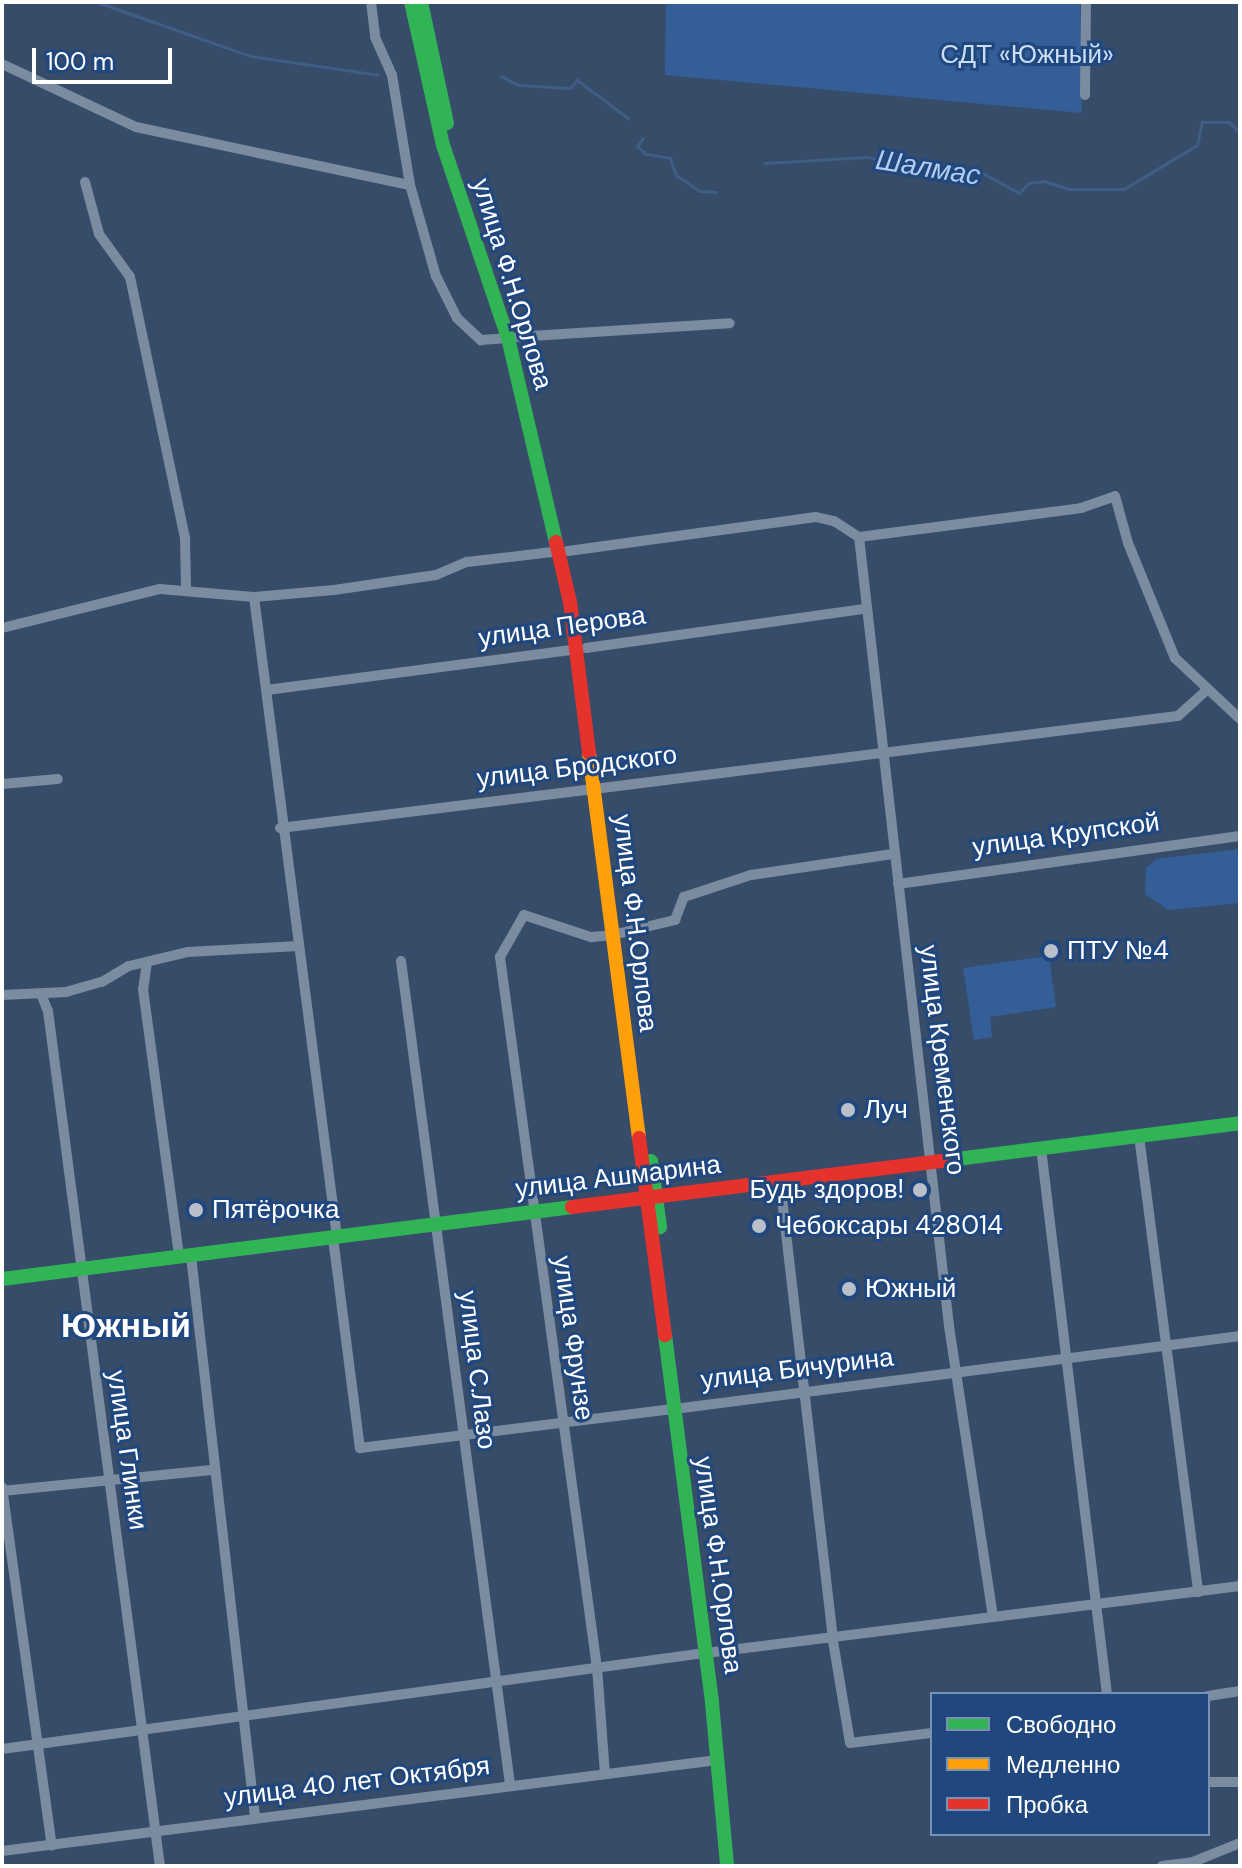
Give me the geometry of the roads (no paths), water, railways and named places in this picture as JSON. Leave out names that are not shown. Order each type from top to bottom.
[{"type":"street","points":[[371,2],[375,37],[392,75],[410,185],[426,251],[447,303],[481,340],[730,323]]},
{"type":"street","name":"улица Ф.Н.Орлова","points":[[411,2],[443,145],[512,337]]},
{"type":"street","name":"улица Ф.Н.Орлова","points":[[421,2],[448,128],[512,337],[564,551],[582,649],[736,1866]]},
{"type":"street","points":[[1085,95],[1086,2]]},
{"type":"street","points":[[2,64],[136,127],[410,185]]},
{"type":"street","points":[[85,182],[99,234],[130,277],[185,539],[186,588]]},
{"type":"street","points":[[2,628],[129,594],[186,588],[254,597],[436,575],[467,562],[564,551],[708,528],[816,517],[834,521],[859,537],[1081,508],[1115,496],[1128,543],[1175,658],[1240,719]]},
{"type":"street","name":"улица Кременского","points":[[859,537],[864,609],[958,1374],[993,1617]]},
{"type":"street","points":[[254,597],[257,653],[267,690],[280,828],[335,1237]]},
{"type":"street","name":"улица Перова","points":[[267,690],[864,609]]},
{"type":"street","name":"улица Бродского","points":[[280,828],[1178,716],[1207,690]]},
{"type":"street","points":[[2,784],[58,779]]},
{"type":"street","name":"улица Крупской","points":[[898,884],[1240,836]]},
{"type":"street","points":[[617,934],[675,920],[684,897],[751,875],[894,854]]},
{"type":"street","name":"улица Фрунзе","points":[[605,1774],[597,1668],[500,957],[524,915],[591,937],[617,934]]},
{"type":"street","points":[[2,995],[41,994],[102,982],[147,962],[188,952],[298,946]]},
{"type":"street","name":"улица С.Лазо","points":[[401,961],[464,1435],[493,1681],[510,1785]]},
{"type":"street","points":[[147,962],[143,989],[185,1256],[214,1470],[255,1817]]},
{"type":"street","name":"улица Глинки","points":[[41,994],[48,1011],[79,1270],[144,1728],[160,1866]]},
{"type":"street","name":"улица Ашмарина","points":[[2,1279],[1240,1123]]},
{"type":"street","points":[[1139,1136],[1198,1592]]},
{"type":"street","points":[[1041,1148],[1107,1692]]},
{"type":"street","points":[[780,1181],[833,1641],[850,1743],[930,1733]]},
{"type":"street","name":"улица Бичурина","points":[[335,1237],[360,1448],[1240,1336]]},
{"type":"street","points":[[52,1846],[41,1743],[2,1490],[214,1470]]},
{"type":"street","points":[[2,1749],[709,1652],[833,1641],[1240,1586]]},
{"type":"street","name":"улица Ф.Н.Орлова","points":[[709,1652],[727,1866]]},
{"type":"street","points":[[1210,1696],[1240,1691]]},
{"type":"street","name":"улица 40 лет Октября","points":[[2,1851],[717,1760]]},
{"type":"street","points":[[1210,1782],[1240,1782]]},
{"type":"street","points":[[1162,1866],[1193,1864],[1240,1843]]},
{"type":"waterway","name":"Шалмас","points":[[97,2],[250,56],[378,75]]},
{"type":"waterway","name":"Шалмас","points":[[501,76],[518,85],[570,88],[577,80],[628,118]]},
{"type":"waterway","name":"Шалмас","points":[[765,163],[867,157],[950,174],[979,171],[1019,193],[1029,183],[1044,181],[1069,189],[1124,189],[1197,145],[1202,122],[1229,122],[1240,133]]},
{"type":"waterway","name":"Шалмас","points":[[643,138],[637,146],[646,154],[670,158],[676,175],[700,191],[716,192]]},
{"type":"place","name":"ПТУ №4","points":[[1051,951]]},
{"type":"place","name":"Луч","points":[[848,1110]]},
{"type":"place","name":"Будь здоров!","points":[[920,1190]]},
{"type":"place","name":"Пятёрочка","points":[[196,1210]]},
{"type":"place","name":"Чебоксары 428014","points":[[759,1226]]},
{"type":"place","name":"Южный","points":[[849,1289]]},
{"type":"district","name":"Южный","points":[[126,1326]]},
{"type":"park label","name":"СДТ «Южный»","points":[[1027,55]]}]
